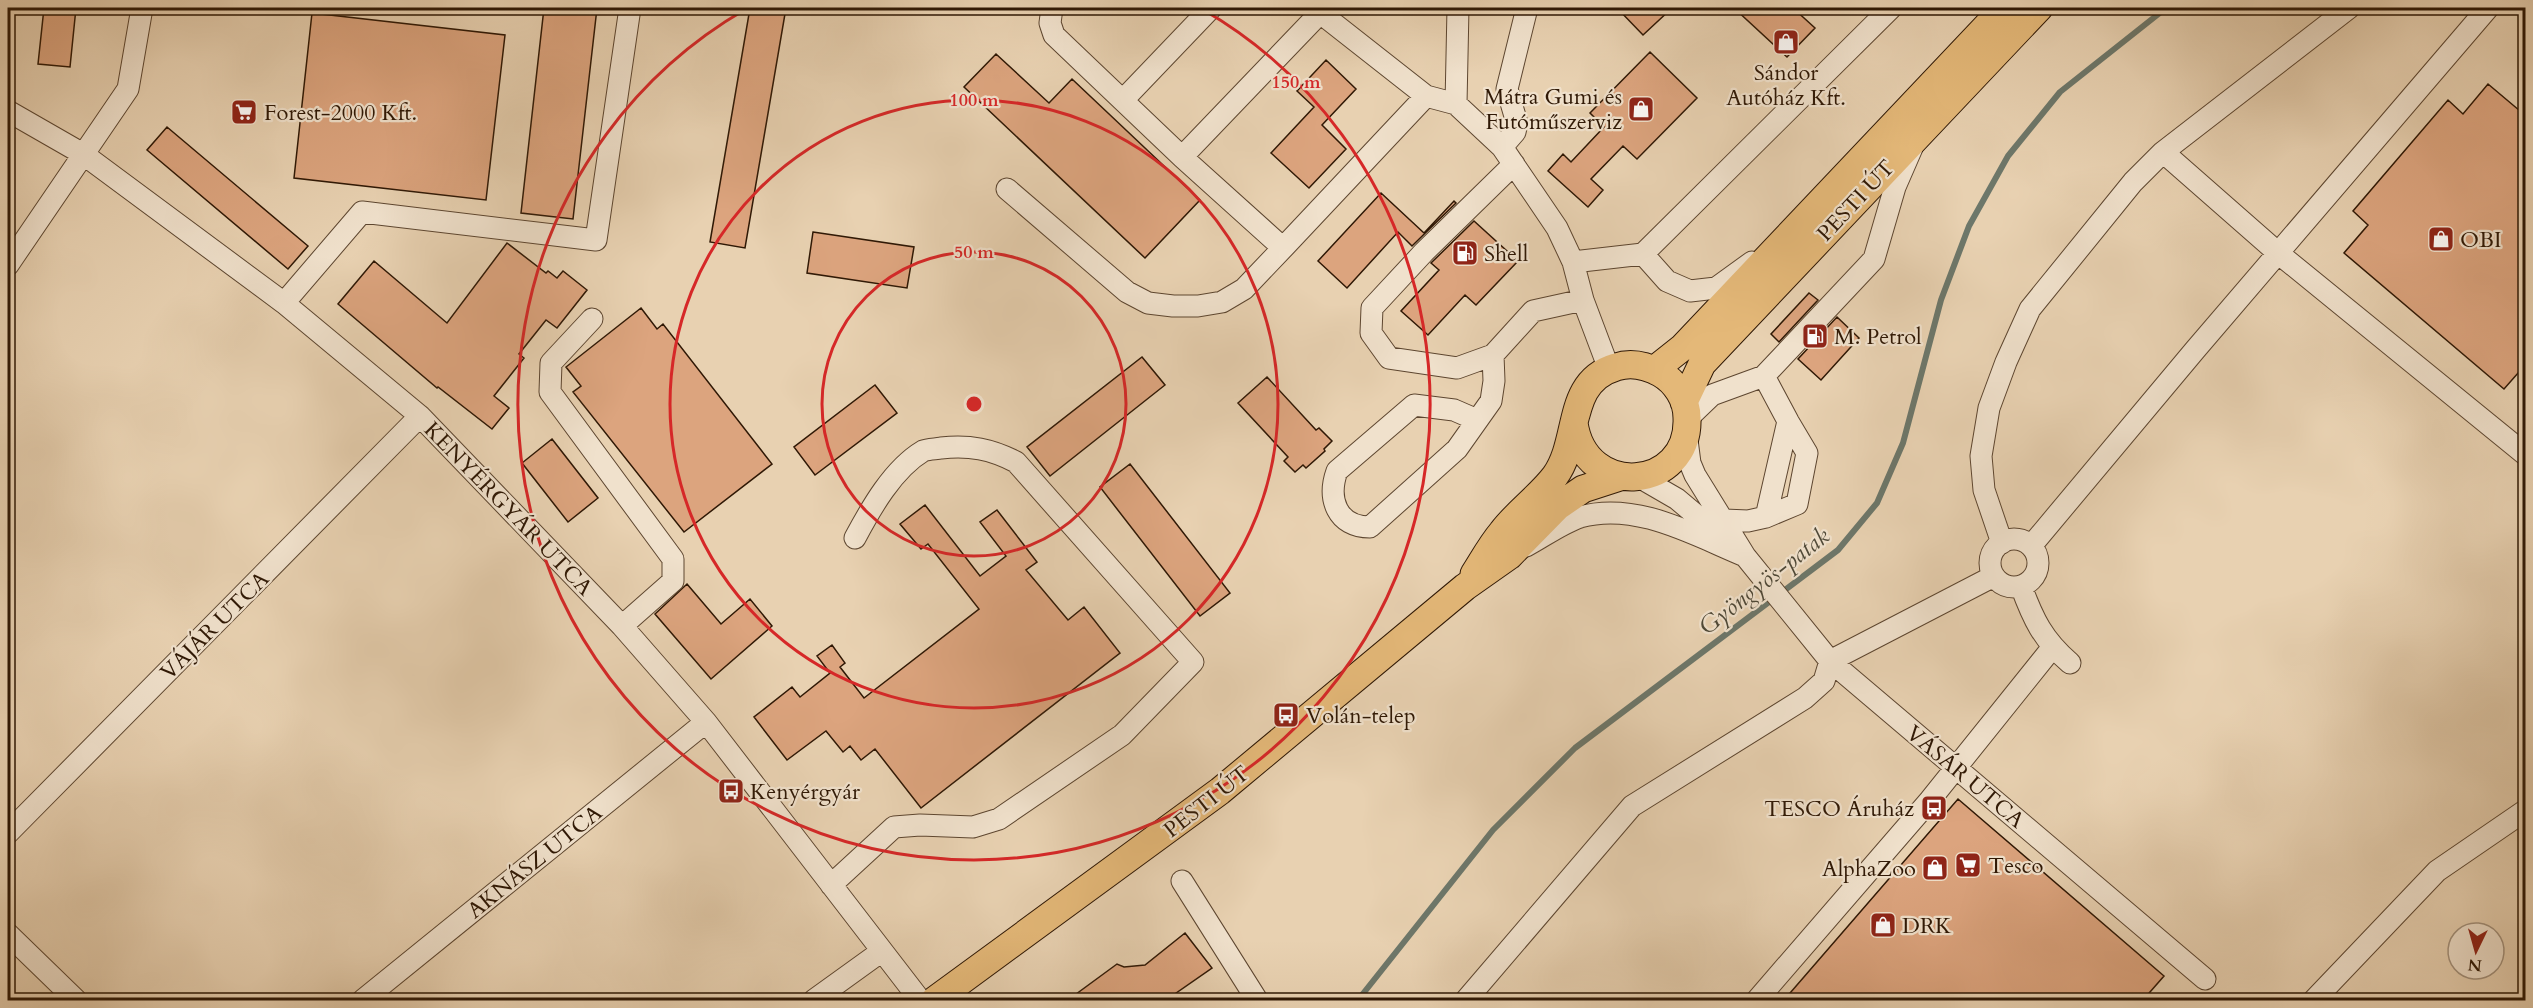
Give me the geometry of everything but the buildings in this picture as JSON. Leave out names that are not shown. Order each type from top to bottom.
[{"type":"main road","name":"PESTI ÚT","points":[[1654,370],[1683,347],[2004,8]]},
{"type":"main road","name":"PESTI ÚT","points":[[935,1000],[1220,791],[1465,587],[1509,556],[1557,507],[1583,489],[1658,470],[1666,465],[1682,445],[1686,418],[1702,364],[1920,131],[2039,8]]},
{"type":"main road","points":[[1609,369],[1632,365],[1654,370],[1672,383],[1686,418]]},
{"type":"main road","name":"PESTI ÚT","points":[[1465,587],[1502,532],[1554,478],[1567,452],[1578,401],[1583,391],[1590,382],[1609,369]]},
{"type":"main road","points":[[1574,423],[1585,454],[1601,469],[1629,477]]},
{"type":"street","points":[[8,265],[128,89],[142,8]]},
{"type":"street","points":[[285,303],[362,212],[596,240],[630,8]]},
{"type":"street","points":[[1052,8],[1050,23],[1054,35],[1182,157],[1283,248]]},
{"type":"street","points":[[1123,100],[1211,8]]},
{"type":"street","points":[[1456,104],[1458,8]]},
{"type":"street","points":[[1527,8],[1507,89],[1517,123],[1508,155],[1372,308],[1371,333],[1389,358],[1457,368],[1493,355],[1533,311],[1583,300]]},
{"type":"street","points":[[1573,262],[1643,254],[1891,8]]},
{"type":"street","points":[[2002,543],[1984,490],[1981,456],[1989,408],[2006,362],[2030,309],[2133,182],[2163,152],[2349,8]]},
{"type":"street","points":[[2031,546],[2488,8]]},
{"type":"street","points":[[1182,157],[1317,10],[1426,96],[1456,104],[1508,155],[1557,228],[1573,262],[1583,300],[1609,369]]},
{"type":"street","points":[[1007,189],[1127,292],[1148,303],[1198,306],[1222,302],[1244,289],[1426,96]]},
{"type":"street","name":"KENYÉRGYÁR UTCA","points":[[8,111],[83,154],[285,303],[420,416],[622,626],[706,722],[920,1000]]},
{"type":"street","points":[[1686,418],[1712,395],[1764,376],[1874,259],[1895,187],[1920,131]]},
{"type":"street","points":[[2163,152],[2278,253],[2526,455]]},
{"type":"street","points":[[1643,254],[1667,281],[1690,291],[1716,288],[1792,233]]},
{"type":"street","points":[[592,319],[551,363],[550,392],[673,559],[673,581],[622,626]]},
{"type":"street","points":[[1477,420],[1454,410],[1413,405],[1337,471],[1333,483],[1333,496],[1341,516],[1348,523],[1358,527],[1370,527],[1457,449],[1491,400],[1494,381],[1493,355]]},
{"type":"street","points":[[1724,520],[1748,521],[1767,517],[1788,421],[1764,376]]},
{"type":"street","name":"VÁJÁR UTCA","points":[[8,833],[420,416]]},
{"type":"street","name":"VÁSÁR UTCA","points":[[1686,418],[1690,463],[1695,475],[1749,562],[1798,625],[1830,660],[2205,979]]},
{"type":"street","points":[[831,885],[894,827],[920,825],[973,827],[999,819],[1122,735],[1193,662],[1016,462],[995,451],[975,447],[924,450],[877,498],[855,538]]},
{"type":"street","name":"VÁSÁR UTCA","points":[[1629,477],[1657,485],[1677,499],[1749,562]]},
{"type":"street","points":[[1509,556],[1579,518],[1613,514],[1648,517],[1749,562]]},
{"type":"street","points":[[2014,540],[2031,546],[2038,561],[2034,577],[2021,586],[2003,585],[1994,576],[1991,558],[2002,543],[2014,540]]},
{"type":"street","points":[[1466,1000],[1632,806],[1805,698],[1824,681],[1830,660],[1994,576]]},
{"type":"street","points":[[2021,586],[2034,621],[2052,648],[2070,663]]},
{"type":"street","points":[[1757,1000],[1956,767],[2052,648]]},
{"type":"street","name":"AKNÁSZ UTCA","points":[[363,1000],[706,722]]},
{"type":"street","points":[[2314,1000],[2437,871],[2526,810]]},
{"type":"street","points":[[1182,881],[1257,1000]]},
{"type":"street","points":[[8,934],[73,999]]},
{"type":"street","points":[[814,1000],[882,951]]},
{"type":"waterway","name":"Gyöngyös-patak","points":[[1358,1000],[1493,830],[1575,748],[1838,550],[1877,503],[1903,443],[1941,300],[1969,226],[2008,156],[2060,92],[2166,8]]},
{"type":"place","name":"Sándor Autóház Kft.","points":[[1786,42]]},
{"type":"place","name":"Mátra Gumi és Futóműszerviz","points":[[1641,109]]},
{"type":"place","name":"Forest-2000 Kft.","points":[[244,112]]},
{"type":"place","name":"OBI","points":[[2441,239]]},
{"type":"place","name":"Shell","points":[[1465,253]]},
{"type":"place","name":"M. Petrol","points":[[1815,336]]},
{"type":"place","name":"Volán-telep","points":[[1286,715]]},
{"type":"place","name":"Kenyérgyár","points":[[731,791]]},
{"type":"place","name":"TESCO Áruház","points":[[1934,808]]},
{"type":"place","name":"Tesco","points":[[1968,865]]},
{"type":"place","name":"AlphaZoo","points":[[1935,868]]},
{"type":"place","name":"DRK","points":[[1883,925]]}]
